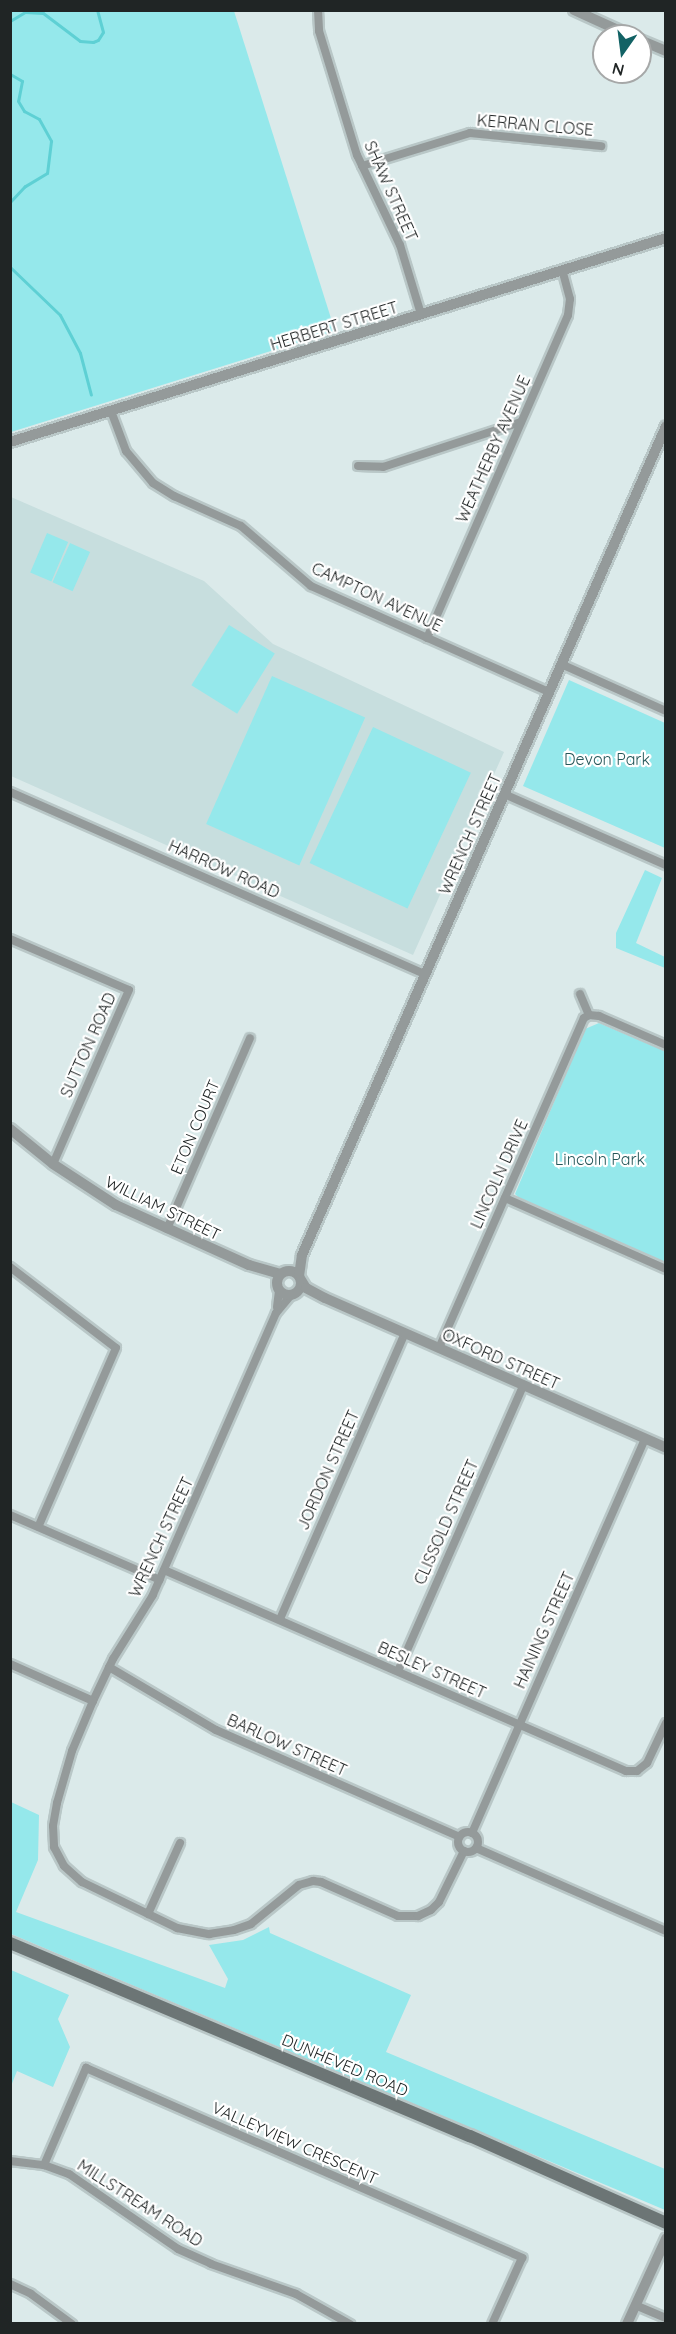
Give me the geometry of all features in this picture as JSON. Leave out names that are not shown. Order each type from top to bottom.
[{"type":"main road","name":"DUNHEVED ROAD","points":[[10,1943],[470,2136],[666,2223]]},
{"type":"street","name":"SHAW STREET","points":[[318,10],[319,31],[362,166],[400,244],[421,314]]},
{"type":"street","points":[[574,10],[605,24]]},
{"type":"street","points":[[652,45],[666,51]]},
{"type":"street","name":"KERRAN CLOSE","points":[[362,166],[470,133],[601,146]]},
{"type":"street","name":"HERBERT STREET","points":[[10,442],[666,238]]},
{"type":"street","name":"WEATHERBY AVENUE","points":[[427,638],[569,311],[570,299],[562,270]]},
{"type":"street","name":"CAMPTON AVENUE","points":[[111,411],[126,451],[157,486],[174,496],[236,523],[312,586],[549,692]]},
{"type":"street","points":[[358,466],[383,466],[521,422]]},
{"type":"street","name":"WRENCH STREET","points":[[148,1914],[74,1876],[60,1859],[53,1839],[54,1818],[67,1768],[109,1666],[160,1580],[666,426]]},
{"type":"street","points":[[561,664],[666,711]]},
{"type":"street","name":"HARROW ROAD","points":[[10,792],[425,974]]},
{"type":"street","points":[[504,794],[666,865]]},
{"type":"street","name":"SUTTON ROAD","points":[[10,939],[129,990],[53,1164]]},
{"type":"street","points":[[580,994],[589,1015],[600,1016],[666,1045]]},
{"type":"street","name":"LINCOLN DRIVE","points":[[439,1348],[582,1021],[589,1015]]},
{"type":"street","name":"ETON COURT","points":[[167,1229],[250,1038]]},
{"type":"street","name":"WILLIAM STREET","points":[[10,1129],[53,1164],[116,1205],[289,1282]]},
{"type":"street","points":[[504,1198],[666,1269]]},
{"type":"street","points":[[10,1267],[116,1348],[38,1527]]},
{"type":"street","name":"WRENCH STREET","points":[[276,1313],[289,1282]]},
{"type":"street","name":"OXFORD STREET","points":[[289,1282],[666,1448]]},
{"type":"street","name":"JORDON STREET","points":[[280,1619],[405,1333]]},
{"type":"street","name":"CLISSOLD STREET","points":[[398,1671],[523,1386]]},
{"type":"street","name":"HAINING STREET","points":[[472,1833],[645,1439]]},
{"type":"street","points":[[10,1515],[160,1580]]},
{"type":"street","name":"BESLEY STREET","points":[[164,1570],[632,1772],[647,1764],[666,1723]]},
{"type":"street","points":[[10,1664],[93,1701]]},
{"type":"street","name":"BARLOW STREET","points":[[109,1666],[216,1730],[460,1837]]},
{"type":"street","points":[[472,1833],[478,1840],[476,1848],[469,1852],[464,1851],[458,1845],[460,1837],[472,1833]]},
{"type":"street","points":[[180,1843],[148,1914],[187,1931],[219,1934],[251,1924],[299,1885],[313,1881],[321,1882],[398,1916],[418,1916],[431,1910],[439,1902],[464,1851]]},
{"type":"street","points":[[476,1848],[666,1932]]},
{"type":"street","name":"VALLEYVIEW CRESCENT","points":[[44,2165],[86,2068],[522,2258],[492,2324]]},
{"type":"street","name":"MILLSTREAM ROAD","points":[[10,2161],[44,2165],[79,2180],[178,2248],[211,2264],[296,2294],[350,2324]]},
{"type":"street","points":[[627,2324],[666,2239]]},
{"type":"street","points":[[10,2284],[31,2294],[72,2324]]},
{"type":"street","points":[[635,2305],[666,2318]]},
{"type":"shaded area","points":[[11,497],[204,581],[273,644],[504,752],[413,955],[11,776]]},
{"type":"green space","points":[[10,11],[234,11],[335,331],[11,432]]},
{"type":"green space","points":[[47,533],[68,542],[51,582],[30,573]]},
{"type":"green space","points":[[70,543],[90,552],[73,591],[53,582]]},
{"type":"green space","points":[[229,625],[275,654],[237,714],[191,685]]},
{"type":"green space","points":[[272,676],[365,717],[299,865],[206,824]]},
{"type":"green space","name":"Devon Park","points":[[569,680],[665,723],[665,848],[523,786]]},
{"type":"green space","points":[[373,727],[471,773],[407,909],[310,863]]},
{"type":"green space","points":[[645,870],[662,878],[636,943],[665,957],[665,968],[616,948],[616,933]]},
{"type":"green space","name":"Lincoln Park","points":[[599,1023],[665,1051],[665,1263],[520,1199],[515,1194],[585,1029]]},
{"type":"green space","points":[[11,1802],[39,1815],[38,1860],[16,1912],[225,1988],[228,1979],[209,1945],[243,1940],[269,1927],[270,1933],[411,1995],[386,2052],[665,2169],[665,2210],[11,1934]]},
{"type":"green space","points":[[11,1970],[69,1995],[58,2019],[70,2047],[53,2087],[17,2071],[11,2086]]},
{"type":"waterway","points":[[10,21],[25,12],[43,13],[80,41],[93,42],[98,40],[103,32],[97,10]]},
{"type":"waterway","points":[[10,74],[22,81],[18,101],[24,111],[39,119],[51,141],[47,173],[25,186],[10,202]]},
{"type":"waterway","points":[[10,267],[60,315],[80,353],[91,395]]}]
